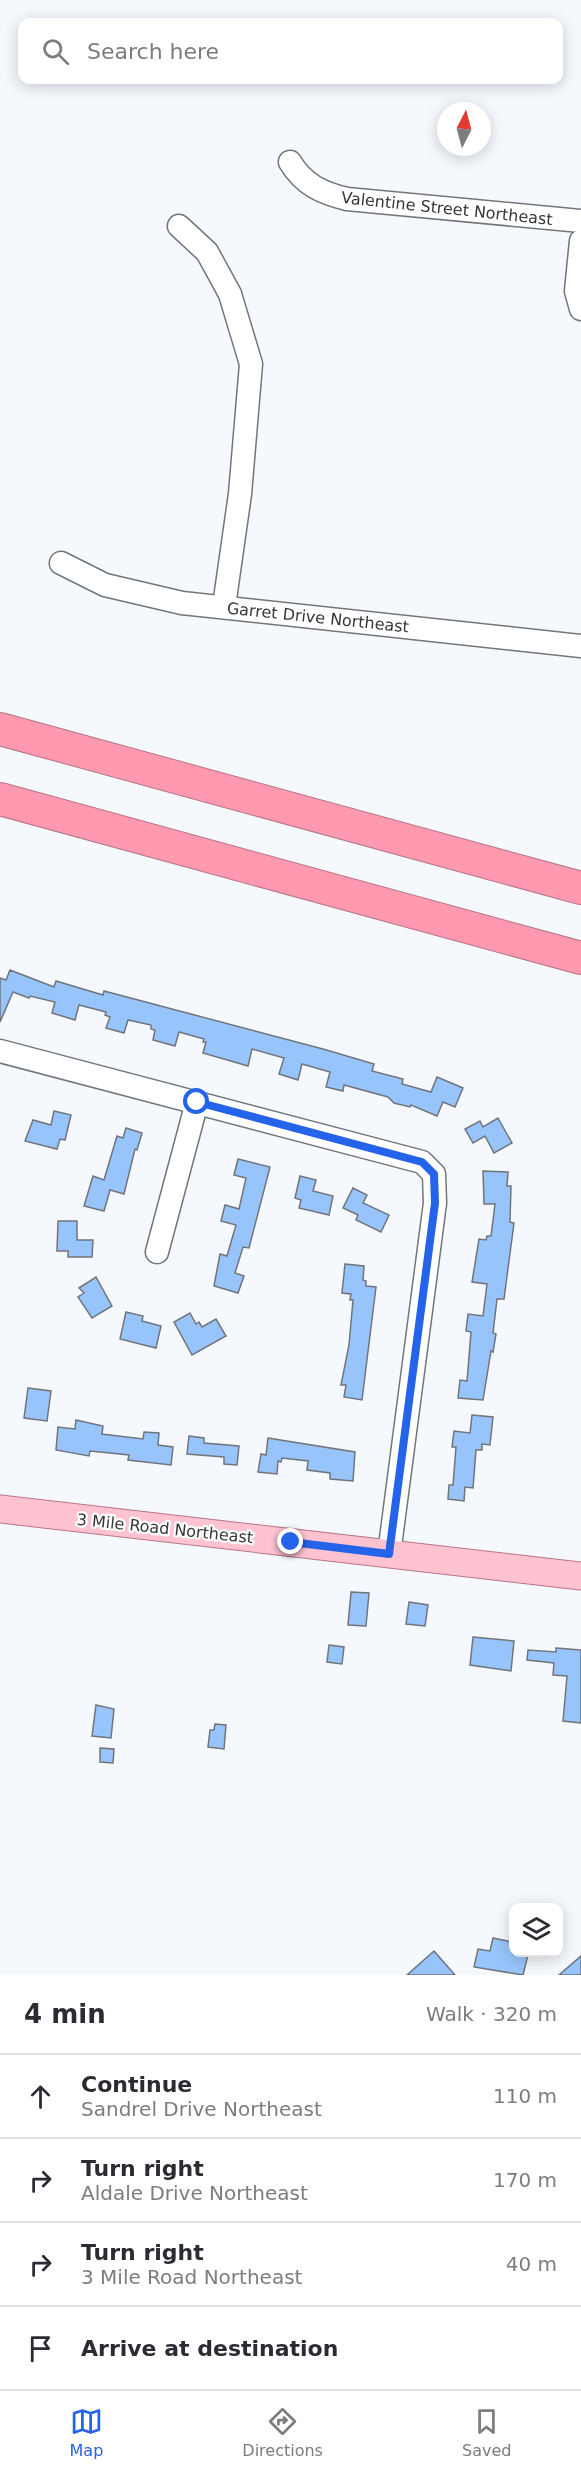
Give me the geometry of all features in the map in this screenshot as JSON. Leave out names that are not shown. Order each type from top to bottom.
[{"type":"highway","points":[[0,729],[581,888]]},
{"type":"highway","points":[[0,799],[581,958]]},
{"type":"main road","name":"3 Mile Road Northeast","points":[[0,1509],[581,1576]]},
{"type":"street","name":"Valentine Street Northeast","points":[[290,162],[306,183],[332,196],[581,221]]},
{"type":"street","points":[[179,226],[207,252],[230,294],[251,364],[240,494],[224,606]]},
{"type":"street","points":[[581,241],[576,291],[581,309]]},
{"type":"street","name":"Garret Drive Northeast","points":[[61,563],[105,585],[183,603],[581,646]]},
{"type":"street","points":[[0,1050],[422,1162],[434,1174],[435,1203],[389,1554]]},
{"type":"street","points":[[157,1252],[197,1102]]},
{"type":"building","points":[[10,970],[54,987],[56,981],[103,995],[104,991],[323,1049],[374,1064],[372,1071],[403,1079],[402,1084],[431,1092],[437,1077],[463,1088],[455,1107],[443,1102],[437,1116],[411,1105],[410,1107],[394,1103],[388,1097],[344,1085],[343,1091],[326,1087],[330,1072],[302,1064],[298,1080],[279,1074],[284,1058],[252,1049],[248,1066],[203,1053],[206,1042],[203,1042],[204,1039],[179,1032],[175,1046],[153,1040],[155,1030],[151,1029],[151,1025],[128,1020],[124,1033],[106,1028],[110,1017],[105,1015],[106,1012],[79,1005],[75,1020],[52,1013],[55,1002],[30,996],[29,998],[13,992],[0,1022],[0,978],[6,980]]},
{"type":"building","points":[[54,1111],[71,1115],[65,1140],[60,1139],[57,1149],[25,1141],[33,1120],[51,1125]]},
{"type":"building","points":[[498,1118],[512,1143],[494,1153],[485,1136],[473,1143],[465,1129],[480,1121],[483,1127]]},
{"type":"building","points":[[126,1128],[142,1133],[137,1150],[135,1149],[124,1194],[110,1190],[104,1211],[84,1206],[93,1176],[104,1180],[117,1136],[123,1138]]},
{"type":"building","points":[[238,1159],[270,1167],[249,1248],[243,1247],[235,1273],[244,1276],[238,1293],[214,1286],[220,1254],[227,1256],[236,1225],[221,1221],[225,1205],[239,1209],[246,1178],[234,1175]]},
{"type":"building","points":[[483,1171],[508,1172],[507,1186],[511,1186],[510,1222],[514,1223],[504,1299],[497,1299],[493,1333],[496,1334],[483,1400],[458,1398],[460,1380],[467,1381],[471,1332],[466,1331],[468,1314],[483,1316],[487,1284],[472,1282],[479,1239],[486,1240],[487,1236],[491,1236],[495,1204],[484,1204]]},
{"type":"building","points":[[300,1176],[316,1180],[313,1191],[333,1196],[329,1215],[299,1208],[301,1200],[295,1198]]},
{"type":"building","points":[[353,1188],[367,1195],[363,1203],[389,1215],[381,1232],[356,1220],[358,1215],[343,1208]]},
{"type":"building","points":[[58,1221],[77,1221],[77,1240],[93,1240],[92,1257],[68,1257],[68,1251],[57,1251]]},
{"type":"building","points":[[345,1264],[364,1266],[363,1280],[366,1281],[366,1286],[376,1287],[362,1400],[344,1397],[346,1385],[341,1385],[349,1345],[353,1300],[350,1300],[351,1294],[342,1293]]},
{"type":"building","points":[[96,1277],[112,1306],[92,1318],[78,1297],[84,1293],[79,1288]]},
{"type":"building","points":[[126,1312],[143,1316],[142,1321],[161,1326],[156,1348],[120,1339]]},
{"type":"building","points":[[190,1313],[196,1324],[199,1322],[202,1327],[216,1319],[226,1336],[192,1355],[174,1322]]},
{"type":"building","points":[[28,1388],[51,1391],[47,1421],[24,1418]]},
{"type":"building","points":[[472,1415],[493,1417],[490,1445],[482,1444],[482,1450],[476,1450],[473,1488],[465,1487],[464,1501],[448,1499],[449,1485],[453,1485],[456,1447],[452,1447],[454,1431],[470,1433]]},
{"type":"building","points":[[76,1420],[103,1426],[102,1434],[143,1439],[144,1432],[159,1433],[158,1445],[173,1447],[171,1465],[128,1460],[129,1455],[90,1451],[89,1456],[56,1450],[58,1427],[75,1429]]},
{"type":"building","points":[[189,1436],[204,1438],[204,1443],[239,1446],[237,1465],[224,1464],[224,1457],[187,1454]]},
{"type":"building","points":[[268,1438],[355,1452],[353,1481],[330,1479],[330,1473],[307,1470],[308,1461],[282,1458],[281,1462],[278,1461],[277,1474],[258,1472],[261,1454],[266,1455]]},
{"type":"building","points":[[351,1592],[369,1593],[366,1626],[348,1625]]},
{"type":"building","points":[[409,1602],[428,1605],[425,1626],[406,1624]]},
{"type":"building","points":[[473,1637],[514,1641],[511,1671],[470,1665]]},
{"type":"building","points":[[329,1645],[344,1647],[342,1664],[327,1662]]},
{"type":"building","points":[[556,1648],[581,1650],[581,1723],[563,1721],[567,1676],[553,1675],[554,1663],[527,1660],[528,1650],[556,1652]]},
{"type":"building","points":[[96,1705],[114,1709],[111,1738],[92,1736]]},
{"type":"building","points":[[215,1724],[226,1725],[224,1749],[208,1747],[210,1730],[214,1730]]},
{"type":"building","points":[[100,1748],[114,1749],[113,1763],[100,1762]]},
{"type":"building","points":[[493,1938],[509,1941],[509,1957],[528,1957],[523,1975],[474,1967],[478,1949],[490,1951]]},
{"type":"building","points":[[434,1951],[455,1975],[407,1975]]},
{"type":"building","points":[[581,1956],[581,1975],[559,1975]]},
{"type":"route","points":[[197,1102],[422,1162],[434,1174],[435,1203],[389,1554],[291,1542]]}]
